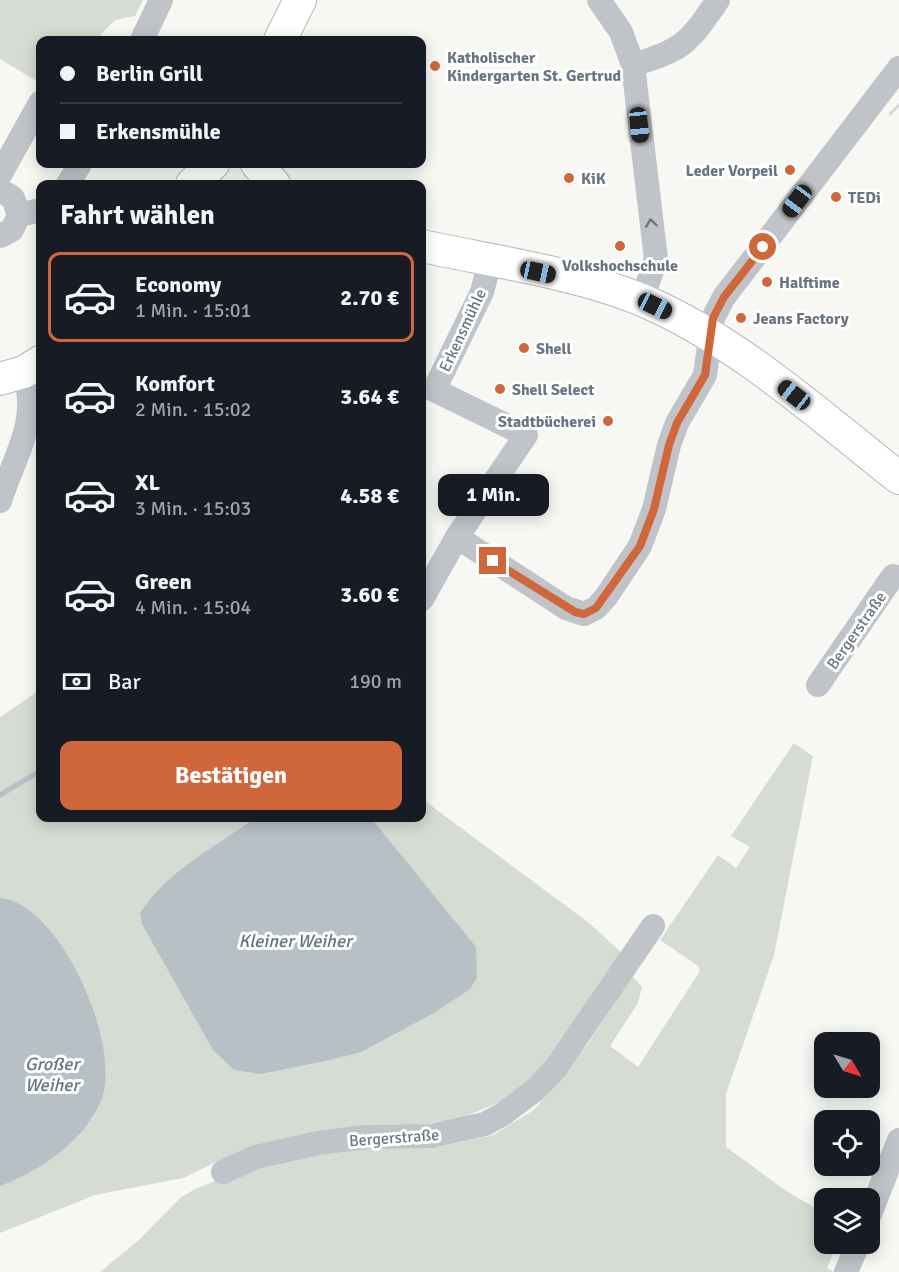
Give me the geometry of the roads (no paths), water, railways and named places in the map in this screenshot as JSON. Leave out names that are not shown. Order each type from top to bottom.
[{"type":"main road","points":[[282,36],[300,0]]},
{"type":"main road","points":[[196,180],[209,168]]},
{"type":"main road","points":[[260,168],[271,180]]},
{"type":"main road","points":[[426,247],[568,278],[642,300],[709,336],[764,372],[899,478]]},
{"type":"street","points":[[144,36],[161,0]]},
{"type":"street","points":[[599,0],[621,32],[633,65],[641,149],[656,259],[642,300]]},
{"type":"street","points":[[633,65],[674,51],[691,39],[718,0]]},
{"type":"street","points":[[457,537],[566,608],[584,614],[596,608],[640,546],[654,509],[669,445],[677,423],[705,375],[713,318],[724,297],[888,99],[899,68]]},
{"type":"street","points":[[0,175],[36,110]]},
{"type":"street","points":[[0,190],[30,212],[12,230],[0,236]]},
{"type":"street","name":"Erkensmühle","points":[[426,592],[457,537],[525,435],[435,390],[482,292],[490,261]]},
{"type":"street","points":[[0,501],[10,468],[26,436],[30,391],[21,371]]},
{"type":"street","name":"Bergerstraße","points":[[818,685],[893,576]]},
{"type":"street","name":"Bergerstraße","points":[[223,1172],[256,1157],[318,1143],[366,1137],[430,1136],[485,1124],[503,1114],[535,1090],[555,1069],[653,926]]},
{"type":"street","points":[[880,1188],[899,1140]]},
{"type":"street","points":[[846,1272],[854,1254]]},
{"type":"water","name":"Kleiner Weiher","points":[[249,822],[374,822],[476,947],[477,978],[470,989],[434,1013],[361,1052],[261,1074],[234,1070],[213,1050],[142,924],[140,913],[163,885]]},
{"type":"water","name":"Großer Weiher","points":[[0,898],[23,906],[45,925],[65,951],[82,982],[95,1016],[104,1049],[105,1079],[100,1103],[92,1118],[71,1143],[45,1164],[0,1186]]},
{"type":"waterway","points":[[0,795],[36,773]]},
{"type":"place","name":"Katholischer Kindergarten St. Gertrud","points":[[435,66]]},
{"type":"place","name":"Leder Vorpeil","points":[[790,170]]},
{"type":"place","name":"KiK","points":[[569,178]]},
{"type":"place","name":"TEDi","points":[[836,197]]},
{"type":"place","name":"Volkshochschule","points":[[620,246]]},
{"type":"place","name":"Halftime","points":[[767,282]]},
{"type":"place","name":"Jeans Factory","points":[[741,318]]},
{"type":"place","name":"Shell","points":[[524,348]]},
{"type":"place","name":"Shell Select","points":[[500,389]]},
{"type":"place","name":"Stadtbücherei","points":[[608,421]]}]
